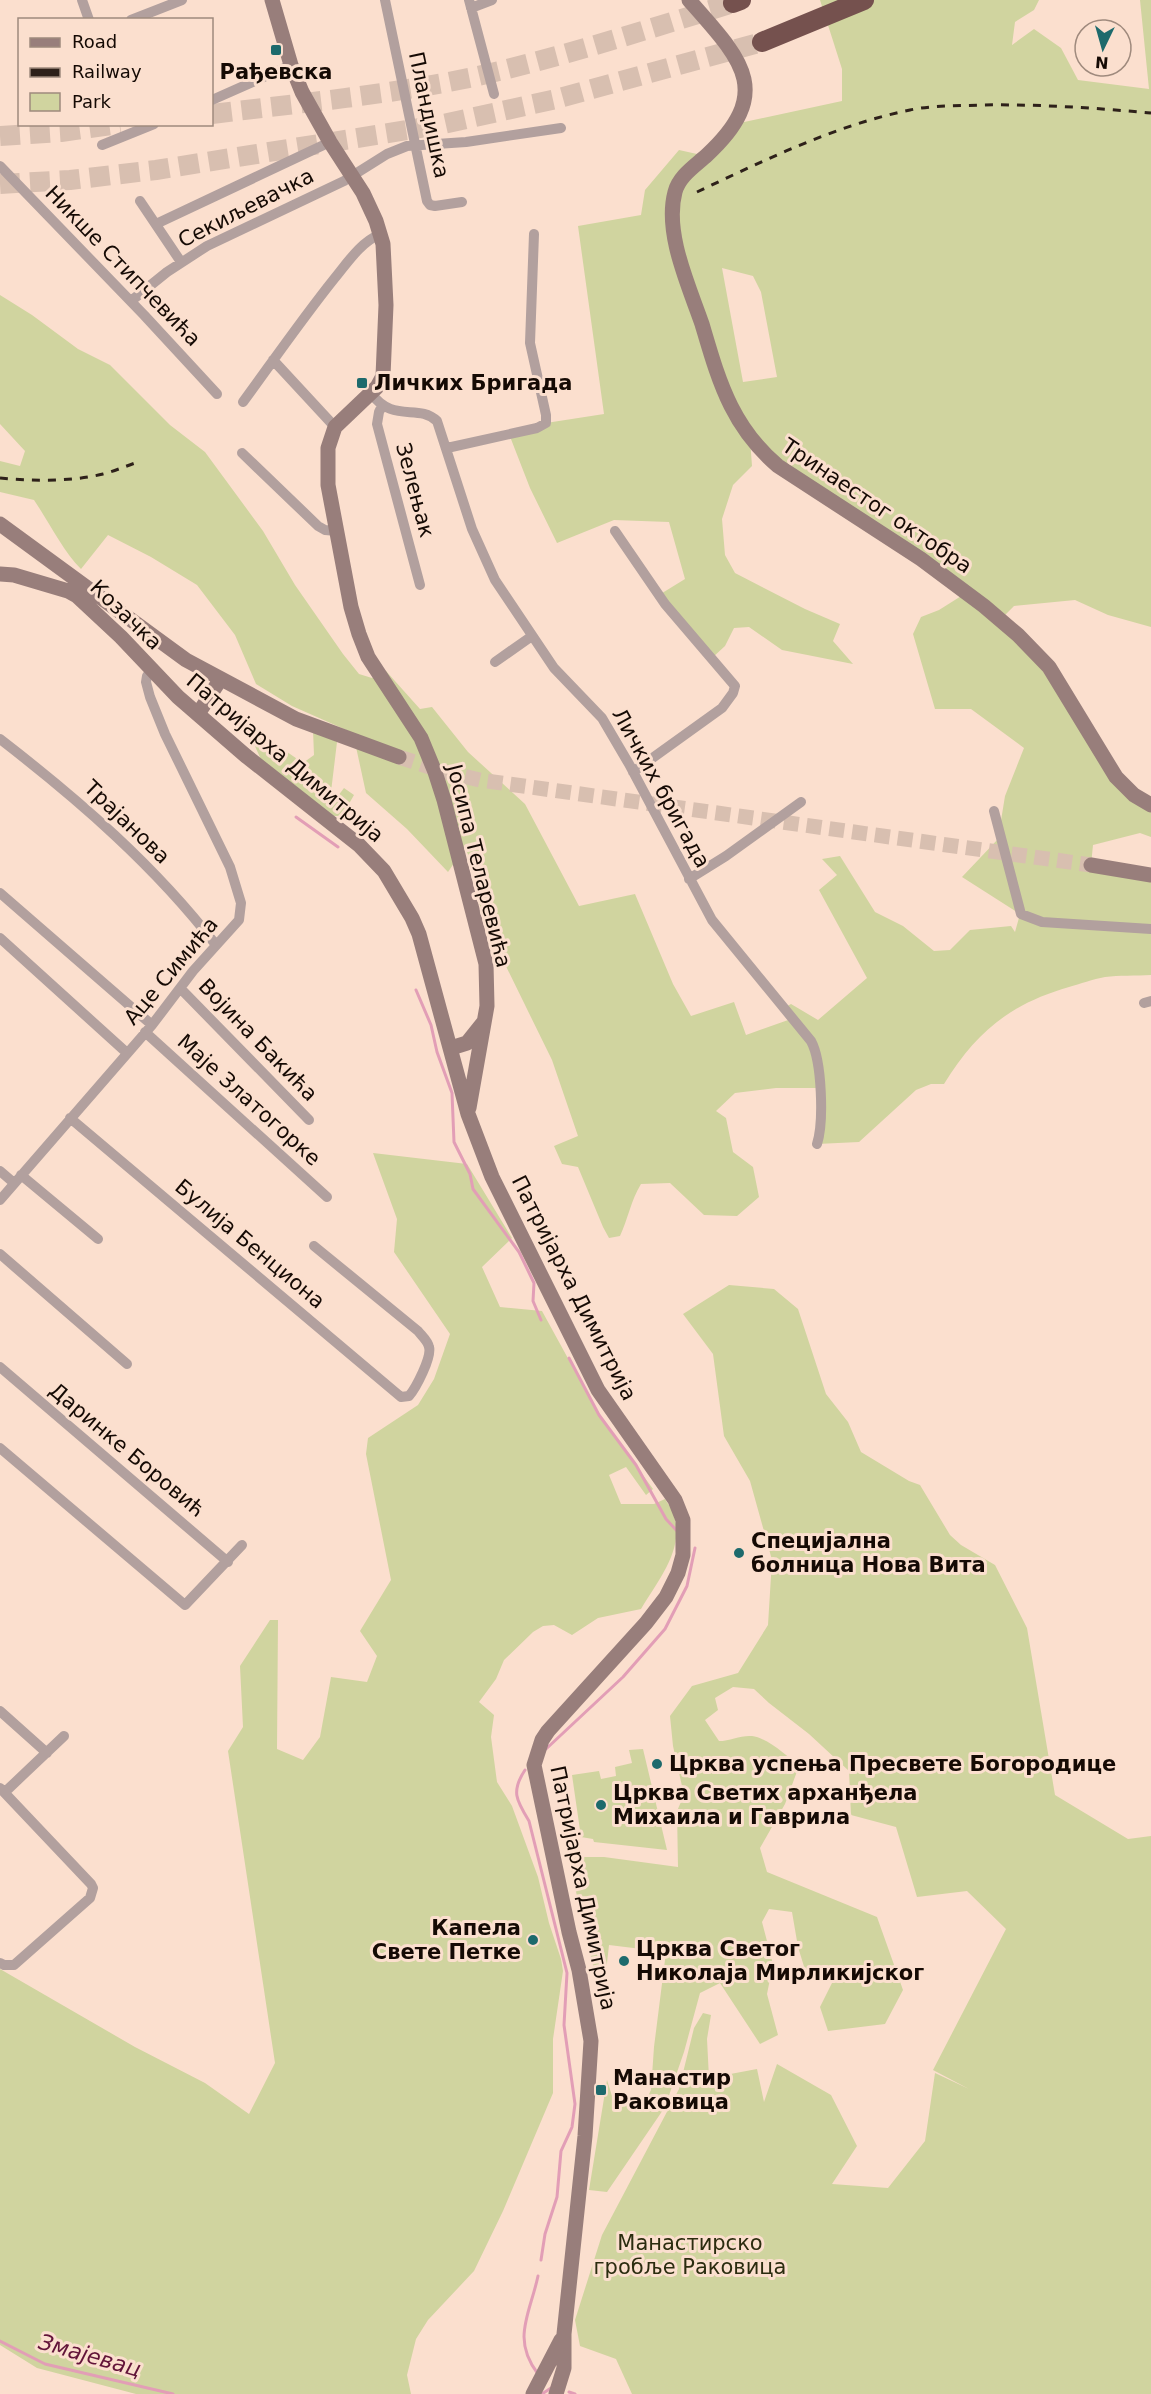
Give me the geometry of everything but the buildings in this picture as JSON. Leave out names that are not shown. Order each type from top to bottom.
[{"type":"highway","points":[[762,42],[864,0]]},
{"type":"street","points":[[82,0],[88,18]]},
{"type":"street","points":[[136,18],[182,0]]},
{"type":"street","points":[[272,0],[291,65],[302,92],[372,211],[380,234],[385,263],[384,364],[380,382],[335,427],[273,360]]},
{"type":"street","name":"Пландишка","points":[[385,0],[414,145],[430,205],[462,202]]},
{"type":"street","points":[[492,0],[470,4],[494,94]]},
{"type":"street","name":"Тринаестог октобра","points":[[689,0],[727,44],[737,60],[743,77],[746,97],[738,119],[730,132],[682,177],[676,187],[673,201],[676,242],[684,273],[730,405],[761,452],[778,466],[921,559],[984,606],[1033,650],[1049,667],[1116,777],[1134,795],[1151,805]]},
{"type":"street","points":[[213,100],[291,65]]},
{"type":"street","points":[[102,145],[149,126]]},
{"type":"street","name":"Секиљевачка","points":[[131,301],[181,262],[227,236],[352,176],[387,153],[414,145],[466,142],[561,128]]},
{"type":"street","points":[[156,224],[330,142]]},
{"type":"street","name":"Никше Стипчевића","points":[[0,166],[131,301],[217,394]]},
{"type":"street","points":[[140,201],[181,262]]},
{"type":"street","points":[[243,402],[309,310],[352,257],[366,242],[380,234]]},
{"type":"street","points":[[447,448],[537,428],[546,423],[530,343],[534,234]]},
{"type":"street","points":[[371,393],[382,406]]},
{"type":"street","name":"Личких бригада","points":[[382,406],[396,411],[426,414],[433,417],[440,427],[478,547],[495,580],[554,668],[598,713],[633,772],[712,921],[813,1046],[822,1110],[817,1144]]},
{"type":"street","name":"Зелењак","points":[[382,406],[377,424],[420,585]]},
{"type":"street","name":"Јосипа Теларевића","points":[[335,427],[328,448],[328,485],[351,607],[368,657],[421,738],[444,800],[486,964],[488,992],[485,1020],[468,1114]]},
{"type":"street","points":[[242,453],[318,526],[325,530],[337,531]]},
{"type":"street","points":[[0,524],[165,646],[220,680],[304,723],[399,758]]},
{"type":"street","points":[[615,531],[665,604],[735,686],[733,693],[722,708],[633,772]]},
{"type":"street","name":"Козачка","points":[[0,574],[14,575],[72,592],[153,669]]},
{"type":"street","points":[[495,662],[532,636]]},
{"type":"street","name":"Патријарха Димитрија","points":[[153,669],[178,697],[246,756],[344,831],[384,871],[404,903],[418,934],[468,1114],[492,1177],[587,1370],[609,1406],[675,1500],[683,1520],[683,1555],[678,1573],[666,1597],[646,1623],[557,1720],[542,1740],[535,1757],[536,1778],[579,1970],[591,2042],[585,2136],[564,2334],[564,2368],[556,2394]]},
{"type":"street","name":"Аце Симића","points":[[0,1200],[149,1029],[180,988],[239,920],[241,903],[226,858],[152,703],[146,681],[153,669]]},
{"type":"street","points":[[198,714],[220,680]]},
{"type":"street","name":"Трајанова","points":[[0,739],[98,818],[188,910],[216,945]]},
{"type":"street","points":[[689,879],[726,856],[801,802]]},
{"type":"street","points":[[994,812],[1017,907],[1021,914],[1042,922],[1151,929]]},
{"type":"street","points":[[1091,865],[1151,875]]},
{"type":"street","name":"Маје Златогорке","points":[[0,893],[149,1029],[327,1197]]},
{"type":"street","points":[[0,938],[127,1053]]},
{"type":"street","name":"Војина Бакића","points":[[180,988],[309,1120]]},
{"type":"street","points":[[452,1051],[471,1039],[485,1020]]},
{"type":"street","points":[[452,1051],[465,1057],[481,1047]]},
{"type":"street","name":"Булија Бенциона","points":[[70,1118],[401,1397],[406,1397],[415,1390],[430,1355],[428,1344],[418,1331],[314,1246]]},
{"type":"street","points":[[0,1171],[18,1179],[98,1239]]},
{"type":"street","points":[[0,1254],[127,1364]]},
{"type":"street","name":"Даринке Боровић","points":[[0,1367],[228,1562]]},
{"type":"street","points":[[0,1448],[185,1605],[242,1545]]},
{"type":"street","points":[[0,1711],[47,1753]]},
{"type":"street","points":[[0,1963],[14,1965],[90,1898],[93,1888],[2,1790],[64,1736]]},
{"type":"street","name":"Патријарха Димитрија","points":[[533,2394],[564,2334]]},
{"type":"green space","points":[[820,0],[1039,0],[1034,10],[1015,22],[1012,45],[1034,29],[1061,48],[1073,71],[1073,78],[1149,89],[1140,0],[1151,0],[1151,627],[1108,615],[1075,600],[1014,606],[1000,620],[1018,635],[1116,777],[1151,805],[1151,837],[1140,833],[1093,845],[1091,865],[1151,875],[1151,975],[1110,976],[1096,979],[1048,994],[1012,1011],[982,1035],[944,1084],[931,1084],[916,1090],[859,1142],[817,1144],[819,1088],[776,1088],[735,1093],[716,1111],[726,1118],[733,1152],[753,1167],[759,1197],[737,1216],[704,1215],[670,1183],[641,1184],[620,1236],[609,1238],[578,1167],[562,1164],[554,1146],[578,1136],[552,1060],[498,950],[479,903],[473,867],[465,847],[448,872],[407,829],[366,793],[353,733],[292,706],[256,684],[235,635],[197,585],[151,557],[108,535],[81,569],[62,545],[34,500],[0,492],[0,461],[20,466],[25,451],[0,424],[0,295],[78,349],[110,365],[170,425],[205,452],[263,531],[295,585],[359,674],[372,678],[386,671],[420,709],[432,707],[468,752],[525,804],[579,906],[635,894],[673,984],[691,1016],[734,1002],[746,1035],[791,1019],[782,1009],[791,1004],[818,1020],[867,978],[819,890],[837,875],[822,859],[840,856],[875,912],[903,926],[934,951],[950,950],[970,930],[1011,926],[1015,932],[1020,914],[962,877],[998,839],[1005,796],[1024,748],[971,709],[935,709],[913,634],[921,617],[939,610],[966,593],[750,439],[752,466],[733,485],[722,519],[725,555],[735,573],[840,624],[833,641],[853,664],[782,650],[749,627],[734,628],[725,646],[712,658],[659,595],[685,579],[669,522],[614,520],[557,543],[530,488],[509,434],[546,423],[604,414],[578,226],[641,215],[645,190],[679,150],[706,156],[735,124],[842,101],[842,69]],"holes":[[[722,268],[753,276],[761,292],[777,377],[743,382]]]},
{"type":"green space","points":[[244,722],[303,763],[314,755],[313,730],[337,742],[331,792],[338,796],[344,788],[354,795],[342,816],[333,816],[263,764]]},
{"type":"green space","points":[[373,1153],[467,1164],[512,1238],[482,1267],[500,1307],[542,1311],[599,1415],[653,1489],[646,1495],[626,1467],[609,1475],[621,1504],[654,1504],[665,1499],[672,1509],[676,1541],[668,1565],[641,1609],[598,1618],[572,1635],[554,1625],[543,1626],[533,1632],[504,1660],[496,1679],[479,1702],[494,1715],[491,1737],[497,1782],[512,1806],[538,1877],[549,1923],[561,1959],[563,1971],[553,2039],[553,2093],[503,2211],[474,2271],[428,2320],[416,2339],[407,2375],[411,2394],[136,2394],[37,2368],[0,2345],[0,1969],[135,2047],[205,2083],[249,2114],[275,2063],[228,1751],[243,1727],[240,1666],[270,1620],[278,1620],[277,1749],[303,1760],[320,1737],[331,1677],[367,1682],[377,1656],[360,1631],[391,1580],[366,1454],[368,1438],[418,1405],[434,1379],[450,1334],[394,1252],[397,1219]]},
{"type":"green space","name":"Манастирско гробље Раковица","points":[[729,1285],[774,1289],[798,1309],[826,1394],[848,1422],[861,1452],[909,1481],[920,1485],[950,1535],[961,1545],[995,1565],[1027,1628],[1055,1795],[1128,1839],[1151,1836],[1151,2394],[632,2394],[616,2359],[580,2346],[575,2320],[602,2235],[679,2089],[694,2028],[703,2013],[711,2015],[707,2039],[709,2078],[757,2069],[764,2102],[777,2064],[831,2095],[857,2146],[832,2184],[888,2188],[925,2141],[935,2073],[969,2089],[933,2070],[1006,1929],[967,1891],[917,1897],[896,1827],[851,1815],[849,1771],[809,1734],[754,1689],[733,1687],[715,1698],[718,1710],[705,1720],[719,1741],[748,1736],[758,1737],[777,1748],[799,1766],[785,1804],[760,1848],[767,1872],[877,1917],[903,1990],[885,2024],[828,2031],[820,2007],[832,1983],[806,1973],[798,1947],[792,1912],[769,1909],[762,1922],[773,1964],[767,1994],[778,2035],[760,2044],[720,1983],[700,1993],[684,2052],[665,2107],[607,2192],[589,2190],[607,2080],[612,2096],[645,2102],[651,2090],[666,1952],[609,1945],[606,1972],[594,1970],[568,1857],[604,1857],[678,1867],[677,1811],[684,1795],[673,1746],[670,1716],[692,1686],[738,1673],[768,1625],[772,1560],[750,1481],[724,1436],[713,1354],[683,1314]]},
{"type":"green space","points":[[643,1749],[667,1850],[594,1842],[593,1839],[581,1837],[572,1775],[599,1771],[601,1779],[616,1776],[615,1767],[632,1763],[629,1750]]},
{"type":"waterway","points":[[296,817],[338,847]]},
{"type":"waterway","points":[[416,990],[431,1025],[437,1052],[452,1093],[454,1142],[470,1174],[473,1189],[519,1252],[534,1283],[533,1301],[541,1320]]},
{"type":"waterway","points":[[569,1358],[599,1415],[636,1465],[666,1519],[677,1531]]},
{"type":"waterway","points":[[546,1749],[623,1677],[665,1629],[687,1586],[695,1548]]},
{"type":"waterway","points":[[525,1770],[518,1784],[517,1796],[529,1821],[567,1973],[564,2025],[575,2104],[572,2127],[561,2151],[557,2197],[545,2234],[541,2260]]},
{"type":"waterway","points":[[538,2276],[527,2314],[524,2338],[525,2349],[538,2374]]},
{"type":"waterway","name":"Змајевац","points":[[0,2341],[45,2364],[173,2394]]},
{"type":"waterway","name":"Змајевац","points":[[542,2394],[551,2388]]},
{"type":"waterway","points":[[569,2392],[575,2394]]},
{"type":"tunnel","points":[[213,114],[379,93],[478,76],[575,51],[733,3]]},
{"type":"tunnel","points":[[0,184],[70,180],[156,170],[439,125],[556,99],[762,42]]},
{"type":"tunnel","points":[[0,136],[105,126]]},
{"type":"tunnel","points":[[399,757],[480,780],[1091,865]]},
{"type":"railway","points":[[697,192],[828,134],[919,108],[1025,105],[1151,113]]},
{"type":"railway","points":[[0,478],[65,480],[103,474],[138,462]]},
{"type":"place","name":"Рађевска","points":[[276,50]]},
{"type":"place","name":"Личких Бригада","points":[[362,383]]},
{"type":"place","name":"Специјална болница Нова Вита","points":[[739,1553]]},
{"type":"place","name":"Црква успења Пресвете Богородице","points":[[657,1764]]},
{"type":"place","name":"Црква Светих арханђела Михаила и Гаврила","points":[[601,1805]]},
{"type":"place","name":"Капела Свете Петке","points":[[533,1940]]},
{"type":"place","name":"Црква Светог Николаја Мирликијског","points":[[624,1961]]},
{"type":"place","name":"Манастир Раковица","points":[[601,2090]]}]
